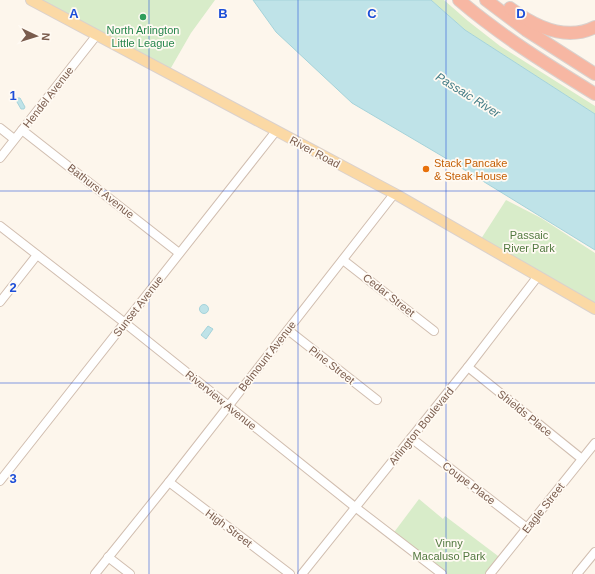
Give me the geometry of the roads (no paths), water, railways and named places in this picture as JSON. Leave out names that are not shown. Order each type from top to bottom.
[{"type":"highway","points":[[459,0],[493,28],[517,45],[595,94]]},
{"type":"highway","points":[[486,0],[526,30],[595,74]]},
{"type":"highway","points":[[500,0],[531,22],[552,30],[571,34],[587,31],[595,27]]},
{"type":"main road","name":"River Road","points":[[31,0],[394,194],[595,309]]},
{"type":"street","name":"Hendel Avenue","points":[[0,158],[96,36]]},
{"type":"street","points":[[0,128],[14,139]]},
{"type":"street","name":"Bathurst Avenue","points":[[22,130],[179,253]]},
{"type":"street","name":"Sunset Avenue","points":[[0,481],[276,131]]},
{"type":"street","name":"Belmount Avenue","points":[[95,574],[169,482],[394,194]]},
{"type":"street","name":"Riverview Avenue","points":[[0,226],[442,574]]},
{"type":"street","points":[[0,302],[37,255]]},
{"type":"street","name":"Cedar Street","points":[[343,260],[434,331]]},
{"type":"street","name":"Arlington Boulevard","points":[[302,574],[468,367],[538,276]]},
{"type":"street","name":"Pine Street","points":[[288,330],[377,400]]},
{"type":"street","name":"Shields Place","points":[[468,367],[582,459]]},
{"type":"street","name":"Coupe Place","points":[[411,438],[527,528]]},
{"type":"street","name":"Eagle Street","points":[[490,574],[595,443]]},
{"type":"street","name":"High Street","points":[[169,482],[290,574]]},
{"type":"street","points":[[577,574],[595,552]]},
{"type":"street","points":[[108,557],[130,574]]},
{"type":"water","name":"Passaic River","points":[[253,0],[431,0],[465,30],[595,114],[595,250],[442,156],[352,103],[276,32]]},
{"type":"water","points":[[16,98],[20,98],[25,107],[24,109],[21,109]]},
{"type":"water","points":[[204,304],[209,309],[204,314],[199,309]]},
{"type":"water","points":[[208,326],[213,329],[206,339],[201,335]]},
{"type":"place","name":"North Arlington Little League","points":[[143,17]]},
{"type":"place","name":"Stack Pancake & Steak House","points":[[426,169]]},
{"type":"park label","name":"Passaic River Park","points":[[529,241]]},
{"type":"park label","name":"Vinny Macaluso Park","points":[[449,549]]}]
